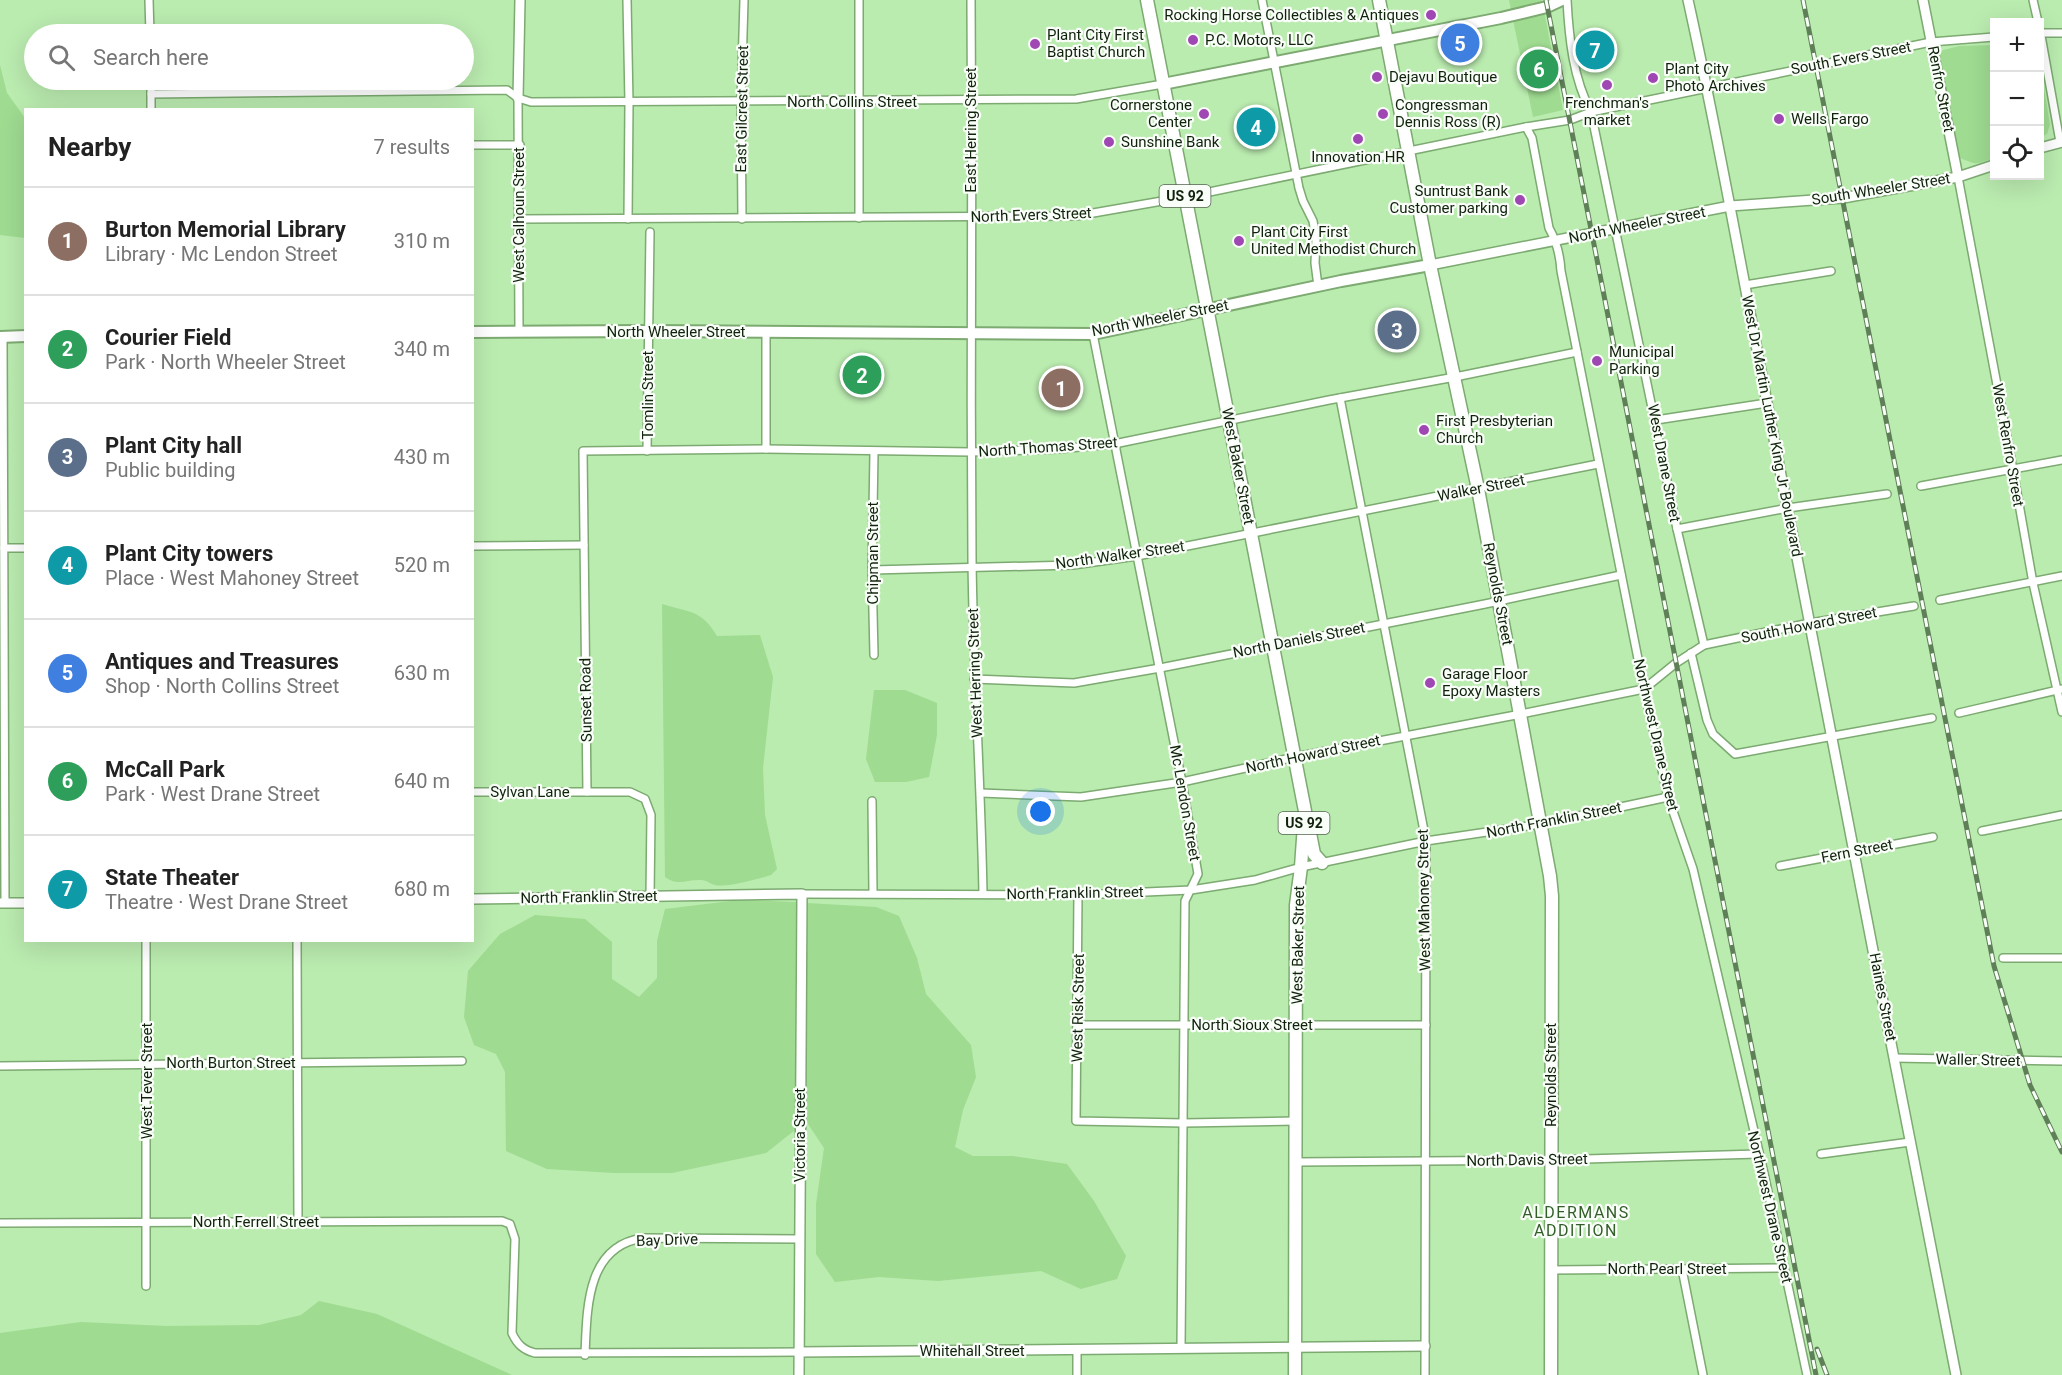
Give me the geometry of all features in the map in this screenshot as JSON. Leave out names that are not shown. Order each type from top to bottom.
[{"type":"main road","name":"US 92","points":[[1147,0],[1207,309]]},
{"type":"main road","name":"Reynolds Street","points":[[1379,0],[1430,265],[1478,489],[1548,860],[1552,896],[1551,1375]]},
{"type":"main road","name":"North Collins Street","points":[[1163,84],[1547,7],[1564,0]]},
{"type":"main road","name":"North Wheeler Street","points":[[474,332],[1093,334],[1318,286],[1430,265]]},
{"type":"main road","name":"West Baker Street","points":[[1207,309],[1305,811],[1302,867],[1296,905],[1295,1375]]},
{"type":"main road","points":[[2,337],[24,336]]},
{"type":"main road","name":"US 92","points":[[1305,811],[1314,854],[1322,863]]},
{"type":"street","points":[[150,0],[150,24]]},
{"type":"street","points":[[518,98],[520,0]]},
{"type":"street","points":[[627,0],[628,219]]},
{"type":"street","name":"East Gilcrest Street","points":[[742,219],[741,102],[744,0]]},
{"type":"street","points":[[859,0],[859,218]]},
{"type":"street","name":"East Herring Street","points":[[971,0],[971,452]]},
{"type":"street","points":[[1262,0],[1296,175],[1303,201],[1314,221],[1318,286]]},
{"type":"street","name":"West Drane Street","points":[[1564,0],[1569,41],[1582,95],[1591,112],[1677,529],[1704,645]]},
{"type":"street","name":"West Dr Martin Luther King Jr Boulevard","points":[[1688,0],[1730,206],[1831,736],[1856,851]]},
{"type":"street","name":"Renfro Street","points":[[1923,0],[1958,177]]},
{"type":"street","points":[[2033,0],[2037,18]]},
{"type":"street","points":[[2044,32],[2062,33]]},
{"type":"street","name":"South Evers Street","points":[[1570,120],[1591,112],[1932,42],[1990,37]]},
{"type":"street","points":[[2044,53],[2061,142],[2044,147]]},
{"type":"street","name":"North Collins Street","points":[[151,94],[507,90],[518,98],[531,102],[972,101],[1076,99],[1163,84]]},
{"type":"street","points":[[151,90],[151,108]]},
{"type":"street","name":"West Calhoun Street","points":[[518,98],[519,332]]},
{"type":"street","name":"North Evers Street","points":[[519,219],[1076,216],[1185,197],[1570,120]]},
{"type":"street","name":"Northwest Drane Street","points":[[1526,127],[1532,138],[1549,228],[1557,240],[1598,464],[1668,797],[1693,869],[1808,1375]]},
{"type":"street","points":[[474,145],[520,145]]},
{"type":"street","name":"South Wheeler Street","points":[[1730,206],[1843,198],[1958,177],[1990,167]]},
{"type":"street","name":"West Renfro Street","points":[[1958,177],[2033,583],[2060,689],[2062,712]]},
{"type":"street","name":"North Wheeler Street","points":[[1430,265],[1730,206]]},
{"type":"street","name":"Tomlin Street","points":[[647,451],[650,232]]},
{"type":"street","points":[[1745,285],[1831,272]]},
{"type":"street","points":[[765,449],[766,332]]},
{"type":"street","name":"Mc Lendon Street","points":[[1093,334],[1160,668],[1198,874],[1185,901],[1181,1348]]},
{"type":"street","points":[[2,337],[4,548],[2,903],[24,903]]},
{"type":"street","name":"North Thomas Street","points":[[583,451],[765,449],[971,452],[1057,449],[1114,444],[1577,352]]},
{"type":"street","name":"West Mahoney Street","points":[[1340,398],[1426,842],[1425,1375]]},
{"type":"street","points":[[1656,420],[1767,403]]},
{"type":"street","name":"Sunset Road","points":[[583,451],[587,792]]},
{"type":"street","name":"Chipman Street","points":[[874,452],[874,655]]},
{"type":"street","name":"West Herring Street","points":[[971,452],[974,679],[981,793],[983,894]]},
{"type":"street","points":[[1921,486],[2062,460]]},
{"type":"street","name":"Walker Street","points":[[1363,510],[1598,464]]},
{"type":"street","points":[[1677,529],[1788,508],[1887,494]]},
{"type":"street","name":"North Walker Street","points":[[873,570],[1073,565],[1137,556],[1363,510]]},
{"type":"street","points":[[474,546],[584,545]]},
{"type":"street","points":[[4,548],[24,548]]},
{"type":"street","name":"North Daniels Street","points":[[974,679],[1074,683],[1499,601],[1621,574]]},
{"type":"street","points":[[1940,600],[2062,576]]},
{"type":"street","name":"South Howard Street","points":[[1644,689],[1676,663],[1704,645],[1810,623],[1914,606]]},
{"type":"street","points":[[1691,653],[1707,720],[1713,734],[1735,754],[1932,718]]},
{"type":"street","name":"North Howard Street","points":[[981,793],[1081,797],[1182,782],[1295,757],[1644,689]]},
{"type":"street","points":[[1959,713],[2060,689]]},
{"type":"street","name":"Sylvan Lane","points":[[474,792],[587,792]]},
{"type":"street","points":[[587,792],[630,792],[645,799],[651,815],[650,896]]},
{"type":"street","name":"North Franklin Street","points":[[474,899],[873,893],[1078,895],[1191,890],[1255,880],[1302,867],[1426,842],[1541,824],[1668,797]]},
{"type":"street","points":[[872,801],[873,893]]},
{"type":"street","points":[[1982,831],[2062,815]]},
{"type":"street","name":"Fern Street","points":[[1780,866],[1934,837]]},
{"type":"street","name":"Haines Street","points":[[1856,851],[1910,1142]]},
{"type":"street","name":"Victoria Street","points":[[799,1375],[802,894]]},
{"type":"street","name":"West Risk Street","points":[[1078,895],[1076,1121],[1184,1123]]},
{"type":"street","name":"West Tever Street","points":[[146,942],[146,1286]]},
{"type":"street","points":[[297,942],[298,1222]]},
{"type":"street","points":[[2003,958],[2062,958]]},
{"type":"street","name":"North Sioux Street","points":[[1078,1025],[1426,1025]]},
{"type":"street","name":"Waller Street","points":[[1894,1058],[2062,1061]]},
{"type":"street","name":"North Burton Street","points":[[0,1066],[462,1061]]},
{"type":"street","points":[[1184,1123],[1296,1121]]},
{"type":"street","points":[[1821,1154],[1910,1142],[1956,1375]]},
{"type":"street","name":"North Davis Street","points":[[1296,1162],[1551,1160],[1758,1154]]},
{"type":"street","name":"North Ferrell Street","points":[[0,1223],[497,1220],[510,1224],[514,1233],[512,1325],[516,1341],[521,1347]]},
{"type":"street","name":"Bay Drive","points":[[585,1354],[586,1325],[592,1286],[605,1259],[617,1246],[644,1238],[799,1239]]},
{"type":"street","name":"North Pearl Street","points":[[1551,1270],[1784,1268]]},
{"type":"street","points":[[1682,1269],[1703,1375]]},
{"type":"street","name":"Whitehall Street","points":[[521,1347],[535,1353],[585,1354],[1425,1346]]},
{"type":"street","points":[[1077,1351],[1077,1375]]},
{"type":"green space","points":[[1509,0],[1542,0],[1563,110],[1533,117]]},
{"type":"green space","points":[[1990,45],[1990,159],[1979,163],[1972,163],[1958,157],[1939,58],[1940,51],[1959,46]]},
{"type":"green space","points":[[0,65],[7,93],[24,117],[24,238],[0,235]]},
{"type":"green space","points":[[2044,88],[2050,125],[2047,134],[2044,135]]},
{"type":"green space","points":[[662,604],[700,616],[717,636],[760,635],[773,677],[763,768],[765,815],[777,869],[771,875],[743,883],[720,886],[703,880],[674,882],[665,877]]},
{"type":"green space","points":[[874,690],[905,690],[937,703],[937,735],[929,777],[906,782],[875,782],[866,759]]},
{"type":"green space","points":[[739,900],[796,902],[795,1130],[766,1153],[672,1173],[614,1173],[547,1169],[506,1151],[505,1072],[496,1054],[474,1045],[464,1017],[468,971],[500,934],[535,915],[585,919],[612,942],[612,979],[639,997],[657,978],[657,941],[665,909]]},
{"type":"green space","points":[[807,903],[876,907],[899,916],[917,958],[926,994],[971,1045],[976,1077],[963,1110],[955,1147],[973,1156],[1013,1156],[1067,1164],[1094,1201],[1126,1256],[1117,1279],[1081,1289],[1041,1271],[938,1281],[879,1277],[835,1282],[816,1254],[816,1204],[824,1148],[806,1121]]},
{"type":"green space","points":[[319,1301],[377,1314],[512,1375],[0,1375],[0,1333],[81,1322],[166,1326],[259,1325],[301,1315]]},
{"type":"railway","points":[[1546,0],[1816,1375]]},
{"type":"railway","points":[[1803,0],[1994,966],[2030,1085],[2062,1152]]},
{"type":"railway","points":[[1817,1349],[1827,1375]]},
{"type":"place","name":"Rocking Horse Collectibles & Antiques","points":[[1431,15]]},
{"type":"place","name":"P.C. Motors, LLC","points":[[1193,40]]},
{"type":"place","name":"Antiques and Treasures","points":[[1460,43]]},
{"type":"place","name":"Plant City First Baptist Church","points":[[1035,44]]},
{"type":"place","name":"State Theater","points":[[1595,50]]},
{"type":"place","name":"McCall Park","points":[[1539,69]]},
{"type":"place","name":"Dejavu Boutique","points":[[1377,77]]},
{"type":"place","name":"Plant City Photo Archives","points":[[1653,78]]},
{"type":"place","name":"Frenchman's market","points":[[1607,85]]},
{"type":"place","name":"Cornerstone Center","points":[[1204,114]]},
{"type":"place","name":"Congressman Dennis Ross (R)","points":[[1383,114]]},
{"type":"place","name":"Wells Fargo","points":[[1779,119]]},
{"type":"place","name":"Plant City towers","points":[[1256,127]]},
{"type":"place","name":"Innovation HR","points":[[1358,139]]},
{"type":"place","name":"Sunshine Bank","points":[[1109,142]]},
{"type":"place","name":"Suntrust Bank Customer parking","points":[[1520,200]]},
{"type":"place","name":"Plant City First United Methodist Church","points":[[1239,241]]},
{"type":"place","name":"Plant City hall","points":[[1397,330]]},
{"type":"place","name":"Municipal Parking","points":[[1597,361]]},
{"type":"place","name":"Courier Field","points":[[862,375]]},
{"type":"place","name":"Burton Memorial Library","points":[[1061,388]]},
{"type":"place","name":"First Presbyterian Church","points":[[1424,430]]},
{"type":"place","name":"Garage Floor Epoxy Masters","points":[[1430,683]]},
{"type":"district","name":"ALDERMANS ADDITION","points":[[1576,1221]]}]
